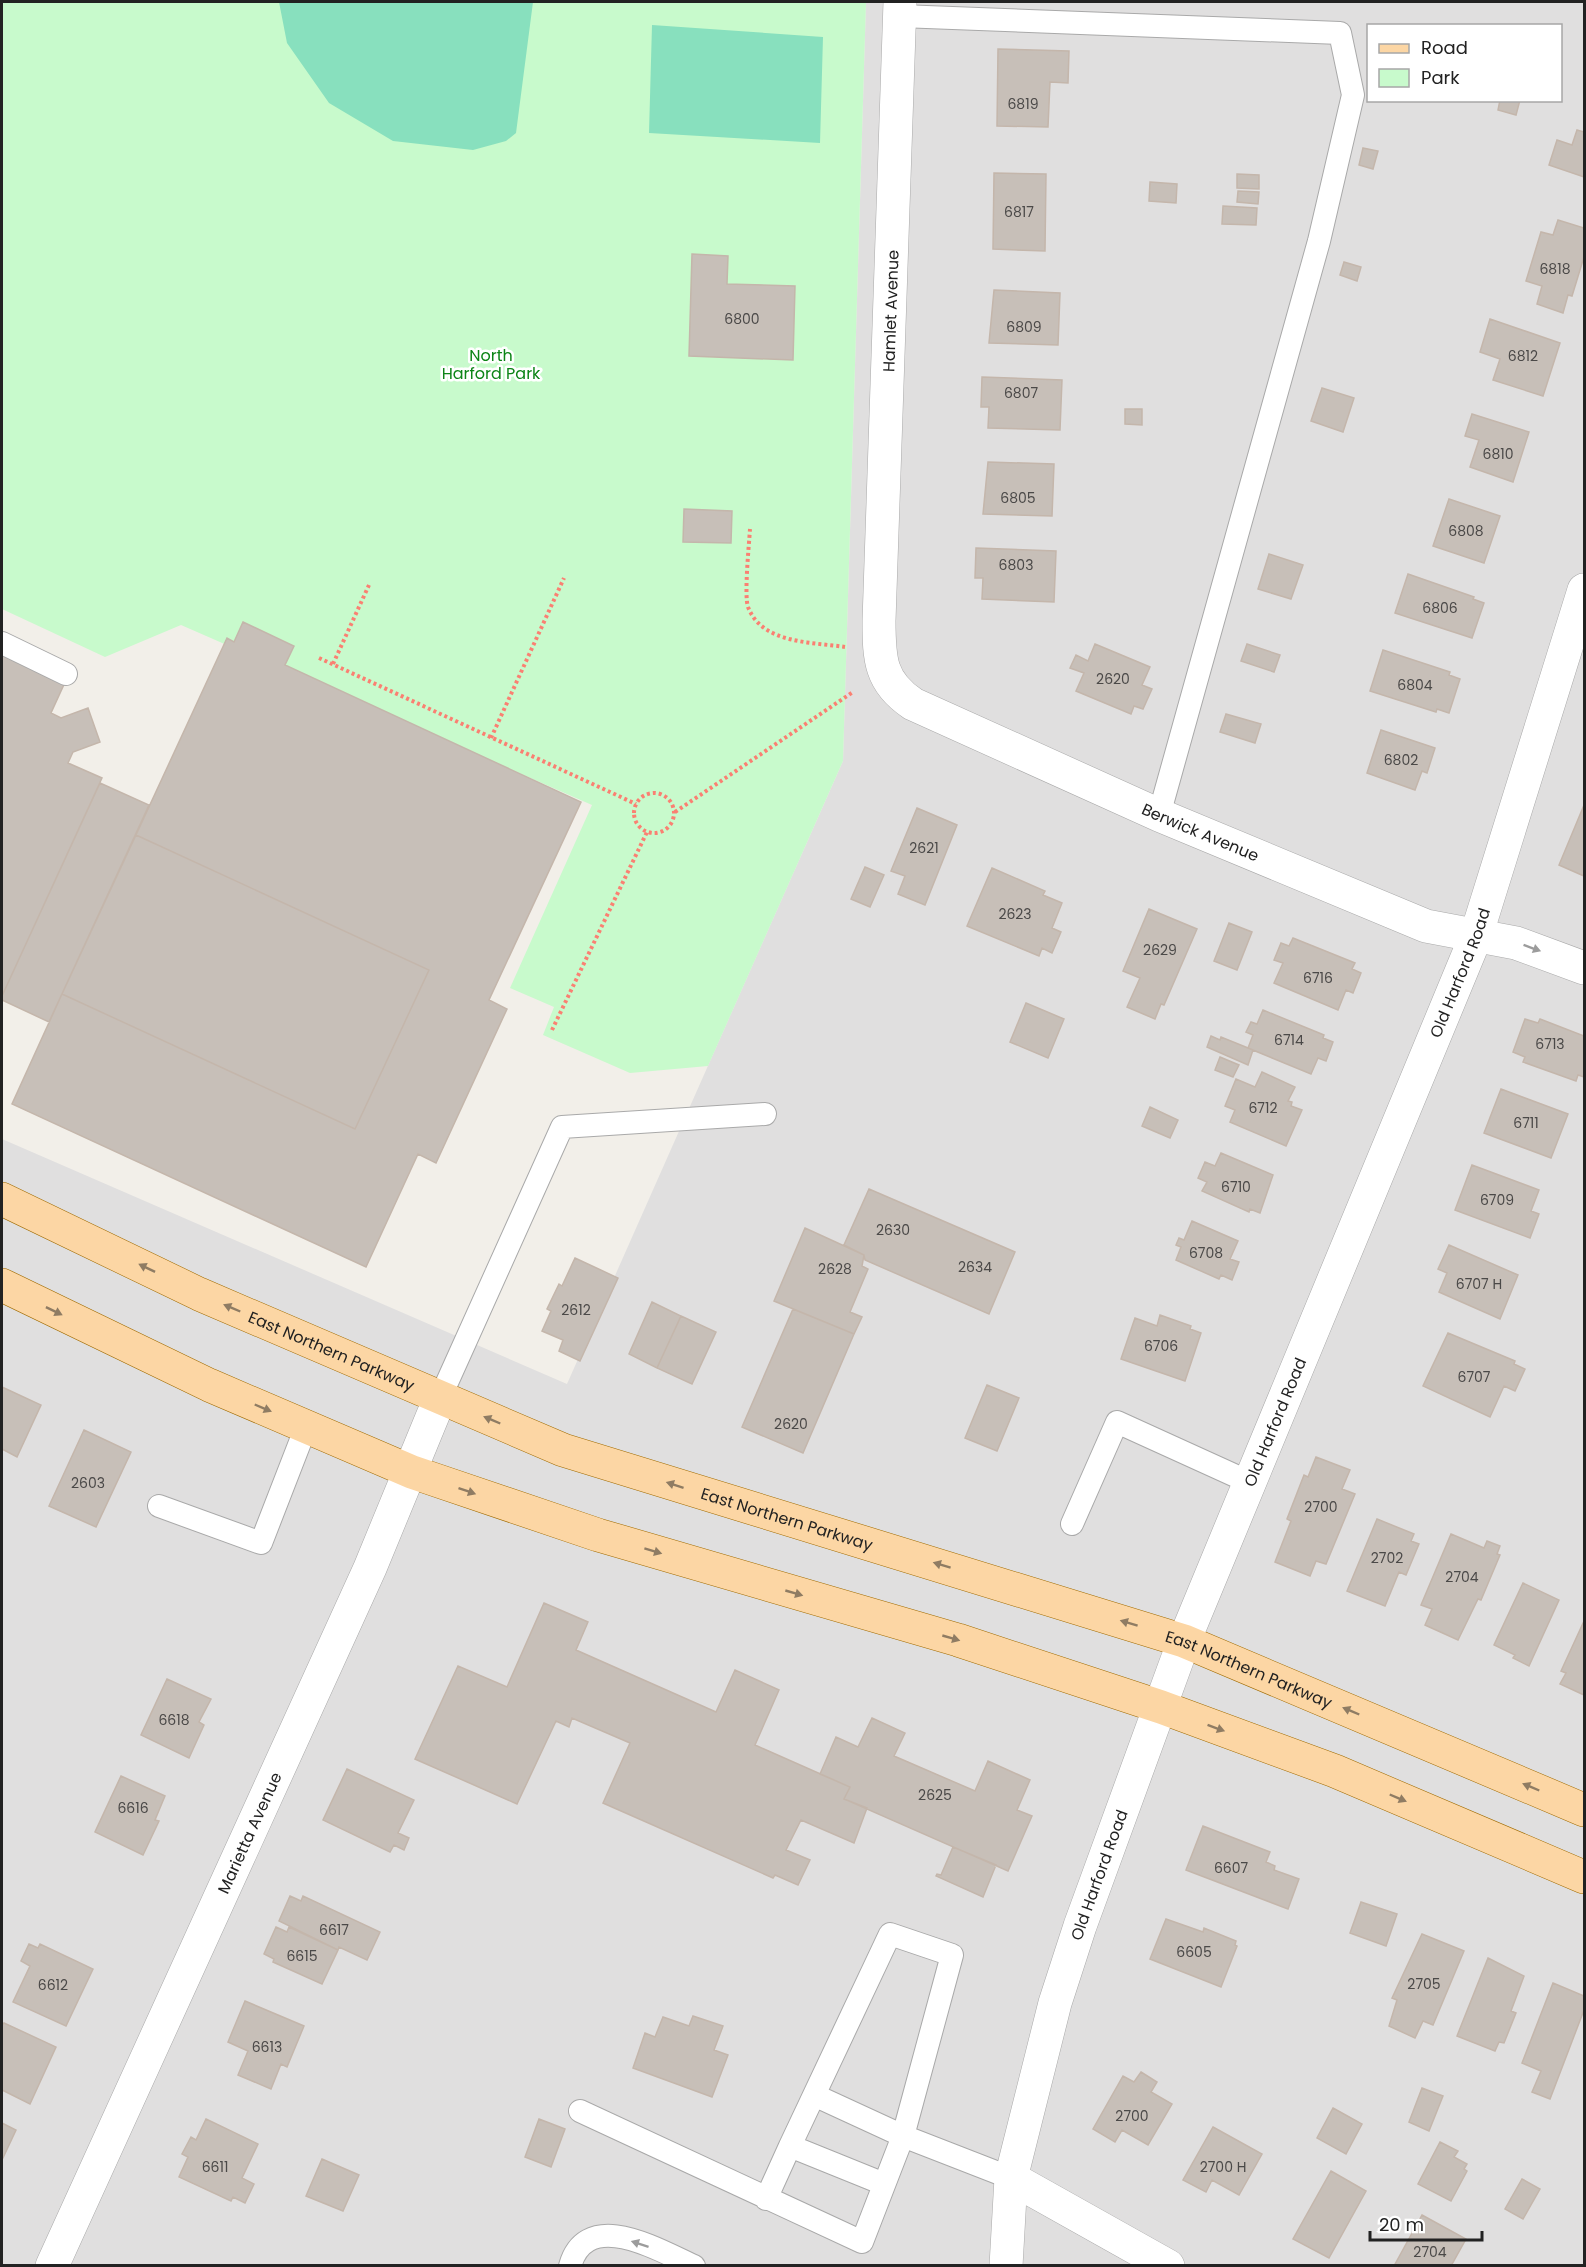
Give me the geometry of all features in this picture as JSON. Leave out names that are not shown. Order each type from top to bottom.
[{"type":"main road","name":"East Northern Parkway","points":[[2,1199],[200,1294],[563,1450],[1184,1641],[1584,1810]]},
{"type":"main road","points":[[2,1285],[209,1385],[412,1472],[598,1535],[958,1640],[1161,1707],[1335,1771],[1584,1877]]},
{"type":"street","name":"Hamlet Avenue","points":[[879,621],[900,9]]},
{"type":"street","name":"Old Harford Road","points":[[1006,2265],[1011,2178],[1055,2003],[1080,1926],[1184,1641],[1476,936],[1584,590]]},
{"type":"street","name":"Berwick Avenue","points":[[879,621],[879,647],[884,672],[895,692],[913,704],[1159,815],[1426,926],[1516,943],[1584,968]]},
{"type":"street","name":"Marietta Avenue","points":[[52,2265],[412,1472],[440,1398]]},
{"type":"street","points":[[1011,2178],[1168,2265]]},
{"type":"lane","points":[[900,9],[1340,33],[1353,95],[1324,218],[1159,815]]},
{"type":"lane","points":[[2,643],[66,674]]},
{"type":"lane","points":[[440,1398],[562,1127],[765,1114]]},
{"type":"lane","points":[[1072,1524],[1117,1422],[1249,1482]]},
{"type":"lane","points":[[159,1506],[261,1543],[306,1427]]},
{"type":"lane","points":[[580,2111],[766,2199],[862,2242],[903,2136],[952,1955],[890,1934],[766,2199]]},
{"type":"lane","points":[[814,2095],[903,2136],[1011,2178]]},
{"type":"lane","points":[[790,2146],[884,2184]]},
{"type":"lane","points":[[570,2265],[579,2245],[590,2238],[603,2235],[638,2243],[694,2265]]},
{"type":"path","points":[[750,529],[747,606],[761,628],[782,637],[849,647]]},
{"type":"path","points":[[491,738],[564,578]]},
{"type":"path","points":[[333,664],[369,585]]},
{"type":"path","points":[[319,658],[636,804]]},
{"type":"path","points":[[675,812],[670,800],[659,793],[645,795],[636,804],[636,824],[647,832],[660,833],[666,830],[671,825],[675,812],[854,692]]},
{"type":"path","points":[[552,1030],[647,832]]},
{"type":"shaded area","points":[[866,2],[1584,2],[1584,2265],[2,2266],[2,1139],[567,1384],[843,761]]},
{"type":"green space","name":"North Harford Park","points":[[2,2],[866,2],[843,761],[708,1066],[630,1073],[543,1035],[554,1007],[510,988],[592,805],[181,625],[105,657],[2,609]]},
{"type":"green space","points":[[279,2],[533,2],[516,133],[506,141],[473,150],[393,141],[329,103],[287,43]]},
{"type":"green space","points":[[652,25],[823,37],[820,143],[649,133]]},
{"type":"building","points":[[998,49],[1069,51],[1068,83],[1050,82],[1048,127],[997,126]]},
{"type":"building","points":[[1500,102],[1519,102],[1516,115],[1498,110]]},
{"type":"building","points":[[1577,130],[1584,132],[1584,177],[1549,165],[1557,140],[1572,145]]},
{"type":"building","points":[[1363,148],[1378,151],[1373,169],[1359,165]]},
{"type":"building","points":[[994,173],[1046,174],[1045,251],[993,249]]},
{"type":"building","points":[[1237,174],[1259,175],[1259,189],[1237,188]]},
{"type":"building","points":[[1150,182],[1177,184],[1176,203],[1149,201]]},
{"type":"building","points":[[1238,191],[1259,192],[1258,204],[1237,202]]},
{"type":"building","points":[[1223,206],[1257,208],[1256,225],[1222,224]]},
{"type":"building","points":[[1558,220],[1584,228],[1584,257],[1572,296],[1568,295],[1563,313],[1537,304],[1542,286],[1526,281],[1541,232],[1553,235]]},
{"type":"building","points":[[692,254],[728,256],[727,284],[795,286],[793,360],[689,356]]},
{"type":"building","points":[[1344,262],[1361,267],[1357,281],[1340,275]]},
{"type":"building","points":[[994,290],[1060,293],[1058,345],[989,343]]},
{"type":"building","points":[[1490,319],[1560,343],[1543,396],[1493,380],[1500,359],[1480,352]]},
{"type":"building","points":[[982,377],[1062,380],[1060,430],[988,428],[989,407],[981,407]]},
{"type":"building","points":[[1322,388],[1354,398],[1343,432],[1311,421]]},
{"type":"building","points":[[1125,409],[1142,409],[1142,425],[1125,424]]},
{"type":"building","points":[[1472,414],[1529,432],[1513,482],[1470,467],[1479,440],[1465,436]]},
{"type":"building","points":[[988,462],[1054,464],[1052,516],[983,514]]},
{"type":"building","points":[[1449,499],[1500,516],[1484,563],[1433,546]]},
{"type":"building","points":[[684,509],[732,511],[731,543],[683,542]]},
{"type":"building","points":[[976,548],[1056,551],[1054,602],[982,599],[983,578],[975,578]]},
{"type":"building","points":[[1269,554],[1303,565],[1291,599],[1258,589]]},
{"type":"building","points":[[1408,574],[1474,597],[1473,599],[1484,603],[1472,638],[1395,613]]},
{"type":"building","points":[[243,622],[294,646],[285,665],[581,802],[489,1000],[507,1009],[436,1163],[418,1154],[366,1267],[12,1104],[62,994],[355,1129],[429,970],[136,835],[227,638],[234,642]]},
{"type":"building","points":[[1095,644],[1150,667],[1142,685],[1152,689],[1143,709],[1134,706],[1131,714],[1076,691],[1084,673],[1070,668],[1076,655],[1088,661]]},
{"type":"building","points":[[1247,644],[1280,655],[1274,672],[1241,661]]},
{"type":"building","points":[[2,650],[66,680],[51,713],[61,718],[88,708],[100,742],[73,752],[68,763],[102,778],[2,996]]},
{"type":"building","points":[[1383,650],[1450,672],[1449,675],[1460,679],[1449,713],[1437,709],[1436,712],[1370,691]]},
{"type":"building","points":[[1226,714],[1261,724],[1255,743],[1220,732]]},
{"type":"building","points":[[1381,730],[1435,748],[1427,773],[1422,771],[1415,790],[1367,773]]},
{"type":"building","points":[[100,783],[149,805],[49,1022],[2,1000],[2,996]]},
{"type":"building","points":[[1584,805],[1584,876],[1559,865]]},
{"type":"building","points":[[917,808],[957,825],[925,905],[898,894],[905,876],[891,871]]},
{"type":"building","points":[[136,835],[429,970],[355,1129],[62,994]]},
{"type":"building","points":[[865,867],[884,875],[870,907],[851,899]]},
{"type":"building","points":[[992,868],[1045,891],[1043,895],[1062,903],[1052,928],[1061,932],[1052,953],[1042,948],[1039,956],[967,926]]},
{"type":"building","points":[[1149,909],[1197,929],[1164,1005],[1161,1004],[1155,1019],[1127,1007],[1140,978],[1123,971]]},
{"type":"building","points":[[1229,923],[1252,932],[1237,970],[1214,961]]},
{"type":"building","points":[[1293,938],[1355,963],[1352,969],[1361,973],[1353,993],[1346,990],[1338,1010],[1274,983],[1283,963],[1274,960],[1281,943],[1289,946]]},
{"type":"building","points":[[1026,1003],[1064,1019],[1048,1058],[1010,1042]]},
{"type":"building","points":[[1263,1010],[1324,1035],[1323,1038],[1333,1042],[1326,1061],[1318,1058],[1311,1074],[1248,1048],[1253,1035],[1246,1032],[1251,1022],[1257,1024]]},
{"type":"building","points":[[1525,1019],[1538,1023],[1540,1019],[1584,1036],[1584,1077],[1578,1075],[1576,1081],[1523,1062],[1525,1057],[1513,1052]]},
{"type":"building","points":[[1211,1036],[1220,1040],[1221,1037],[1253,1050],[1248,1065],[1207,1047]]},
{"type":"building","points":[[1220,1057],[1239,1065],[1233,1077],[1215,1070]]},
{"type":"building","points":[[1262,1072],[1295,1087],[1288,1101],[1292,1102],[1291,1106],[1302,1110],[1286,1146],[1230,1122],[1235,1110],[1225,1106],[1236,1079],[1255,1087]]},
{"type":"building","points":[[1501,1089],[1568,1114],[1551,1158],[1484,1133]]},
{"type":"building","points":[[1150,1107],[1178,1120],[1170,1138],[1142,1126]]},
{"type":"building","points":[[1221,1153],[1273,1175],[1260,1213],[1250,1209],[1249,1212],[1202,1191],[1207,1182],[1198,1178],[1205,1162],[1215,1166]]},
{"type":"building","points":[[1472,1165],[1539,1190],[1531,1211],[1539,1214],[1530,1238],[1455,1210]]},
{"type":"building","points":[[869,1189],[1015,1252],[989,1314],[865,1260],[864,1255],[844,1245]]},
{"type":"building","points":[[1192,1221],[1238,1241],[1230,1259],[1239,1262],[1232,1280],[1221,1275],[1219,1279],[1176,1260],[1181,1247],[1176,1245],[1179,1238],[1184,1240]]},
{"type":"building","points":[[805,1228],[864,1255],[862,1266],[868,1269],[850,1312],[862,1317],[854,1334],[774,1301]]},
{"type":"building","points":[[1449,1245],[1518,1275],[1500,1319],[1439,1292],[1447,1273],[1438,1269]]},
{"type":"building","points":[[575,1258],[618,1278],[580,1361],[559,1351],[563,1340],[542,1331],[551,1311],[547,1309],[559,1284],[562,1286]]},
{"type":"building","points":[[652,1302],[681,1316],[657,1368],[629,1354]]},
{"type":"building","points":[[793,1309],[854,1334],[803,1453],[742,1427]]},
{"type":"building","points":[[1160,1315],[1191,1326],[1190,1329],[1201,1333],[1185,1381],[1121,1359],[1135,1318],[1157,1326]]},
{"type":"building","points":[[681,1316],[716,1332],[692,1384],[657,1368]]},
{"type":"building","points":[[1448,1333],[1515,1361],[1514,1364],[1525,1369],[1515,1391],[1504,1386],[1490,1417],[1423,1386]]},
{"type":"building","points":[[987,1385],[1019,1398],[997,1451],[965,1438]]},
{"type":"building","points":[[2,1387],[41,1405],[17,1457],[2,1449]]},
{"type":"building","points":[[84,1430],[131,1452],[96,1527],[49,1506]]},
{"type":"building","points":[[1316,1457],[1350,1470],[1342,1489],[1355,1494],[1326,1564],[1316,1561],[1310,1576],[1275,1562],[1291,1521],[1287,1519],[1304,1475],[1308,1477]]},
{"type":"building","points":[[1377,1519],[1414,1534],[1411,1541],[1419,1544],[1406,1575],[1399,1572],[1385,1606],[1347,1591]]},
{"type":"building","points":[[1451,1534],[1484,1548],[1487,1541],[1500,1546],[1497,1554],[1500,1555],[1481,1600],[1478,1599],[1458,1640],[1425,1625],[1432,1609],[1421,1605]]},
{"type":"building","points":[[1523,1583],[1559,1600],[1529,1666],[1513,1658],[1515,1655],[1494,1645]]},
{"type":"building","points":[[544,1603],[588,1622],[576,1650],[716,1712],[735,1670],[779,1690],[755,1745],[850,1787],[844,1799],[867,1808],[854,1843],[801,1820],[786,1850],[810,1860],[798,1885],[775,1875],[773,1878],[603,1803],[630,1743],[572,1718],[569,1727],[556,1721],[517,1804],[415,1759],[458,1666],[507,1687]]},
{"type":"building","points":[[1584,1621],[1584,1695],[1560,1684],[1566,1673],[1561,1671]]},
{"type":"building","points":[[167,1679],[211,1699],[199,1722],[204,1725],[189,1758],[141,1735]]},
{"type":"building","points":[[872,1718],[905,1733],[894,1756],[975,1791],[988,1761],[1030,1780],[1017,1810],[1032,1816],[1008,1871],[844,1799],[850,1787],[820,1774],[836,1737],[858,1747]]},
{"type":"building","points":[[347,1769],[414,1800],[398,1833],[409,1838],[404,1850],[394,1845],[390,1852],[323,1820]]},
{"type":"building","points":[[121,1776],[165,1796],[155,1820],[159,1821],[143,1855],[95,1832]]},
{"type":"building","points":[[1203,1826],[1270,1852],[1266,1862],[1275,1866],[1274,1870],[1299,1879],[1288,1909],[1186,1870]]},
{"type":"building","points":[[953,1847],[996,1865],[983,1897],[936,1876],[941,1875]]},
{"type":"building","points":[[290,1896],[301,1901],[303,1896],[380,1932],[367,1960],[339,1947],[338,1950],[279,1921]]},
{"type":"building","points":[[1361,1902],[1397,1914],[1386,1946],[1350,1933]]},
{"type":"building","points":[[1166,1919],[1203,1932],[1204,1928],[1236,1941],[1237,1946],[1221,1987],[1150,1959]]},
{"type":"building","points":[[276,1927],[287,1932],[289,1927],[338,1950],[322,1984],[273,1962],[274,1959],[264,1954]]},
{"type":"building","points":[[1422,1934],[1464,1951],[1433,2025],[1423,2021],[1415,2038],[1389,2026],[1397,2000],[1392,1998]]},
{"type":"building","points":[[29,1944],[38,1948],[40,1944],[93,1969],[66,2026],[13,2002],[30,1966],[21,1961]]},
{"type":"building","points":[[1488,1958],[1524,1976],[1511,2011],[1516,2013],[1504,2043],[1499,2042],[1495,2051],[1457,2036]]},
{"type":"building","points":[[1553,1983],[1584,1996],[1584,2010],[1550,2099],[1532,2092],[1541,2071],[1522,2063]]},
{"type":"building","points":[[245,2001],[304,2026],[287,2067],[281,2064],[271,2089],[238,2075],[248,2051],[228,2042]]},
{"type":"building","points":[[693,2016],[723,2026],[714,2050],[728,2055],[712,2097],[633,2068],[645,2033],[655,2037],[663,2017],[689,2026]]},
{"type":"building","points":[[4,2023],[56,2047],[30,2104],[2,2090],[2,2025]]},
{"type":"building","points":[[1141,2072],[1157,2082],[1151,2092],[1172,2104],[1148,2145],[1122,2130],[1115,2142],[1093,2129],[1123,2076],[1134,2082]]},
{"type":"building","points":[[1422,2088],[1443,2096],[1429,2131],[1409,2122]]},
{"type":"building","points":[[1333,2108],[1362,2124],[1346,2154],[1317,2138]]},
{"type":"building","points":[[206,2119],[258,2144],[242,2178],[254,2184],[245,2203],[233,2197],[231,2201],[179,2177],[188,2157],[182,2154],[191,2137],[196,2140]]},
{"type":"building","points":[[539,2119],[565,2129],[551,2167],[525,2157]]},
{"type":"building","points":[[2,2123],[16,2130],[2,2160]]},
{"type":"building","points":[[1213,2127],[1262,2154],[1239,2195],[1212,2180],[1206,2192],[1183,2180]]},
{"type":"building","points":[[1440,2142],[1458,2151],[1454,2157],[1467,2164],[1464,2169],[1467,2171],[1451,2201],[1418,2184]]},
{"type":"building","points":[[322,2159],[359,2175],[343,2211],[306,2196]]},
{"type":"building","points":[[1331,2171],[1366,2191],[1329,2258],[1293,2239]]},
{"type":"building","points":[[1522,2179],[1540,2189],[1523,2219],[1505,2209]]},
{"type":"building","points":[[1422,2215],[1466,2239],[1451,2266],[1394,2266]]}]
